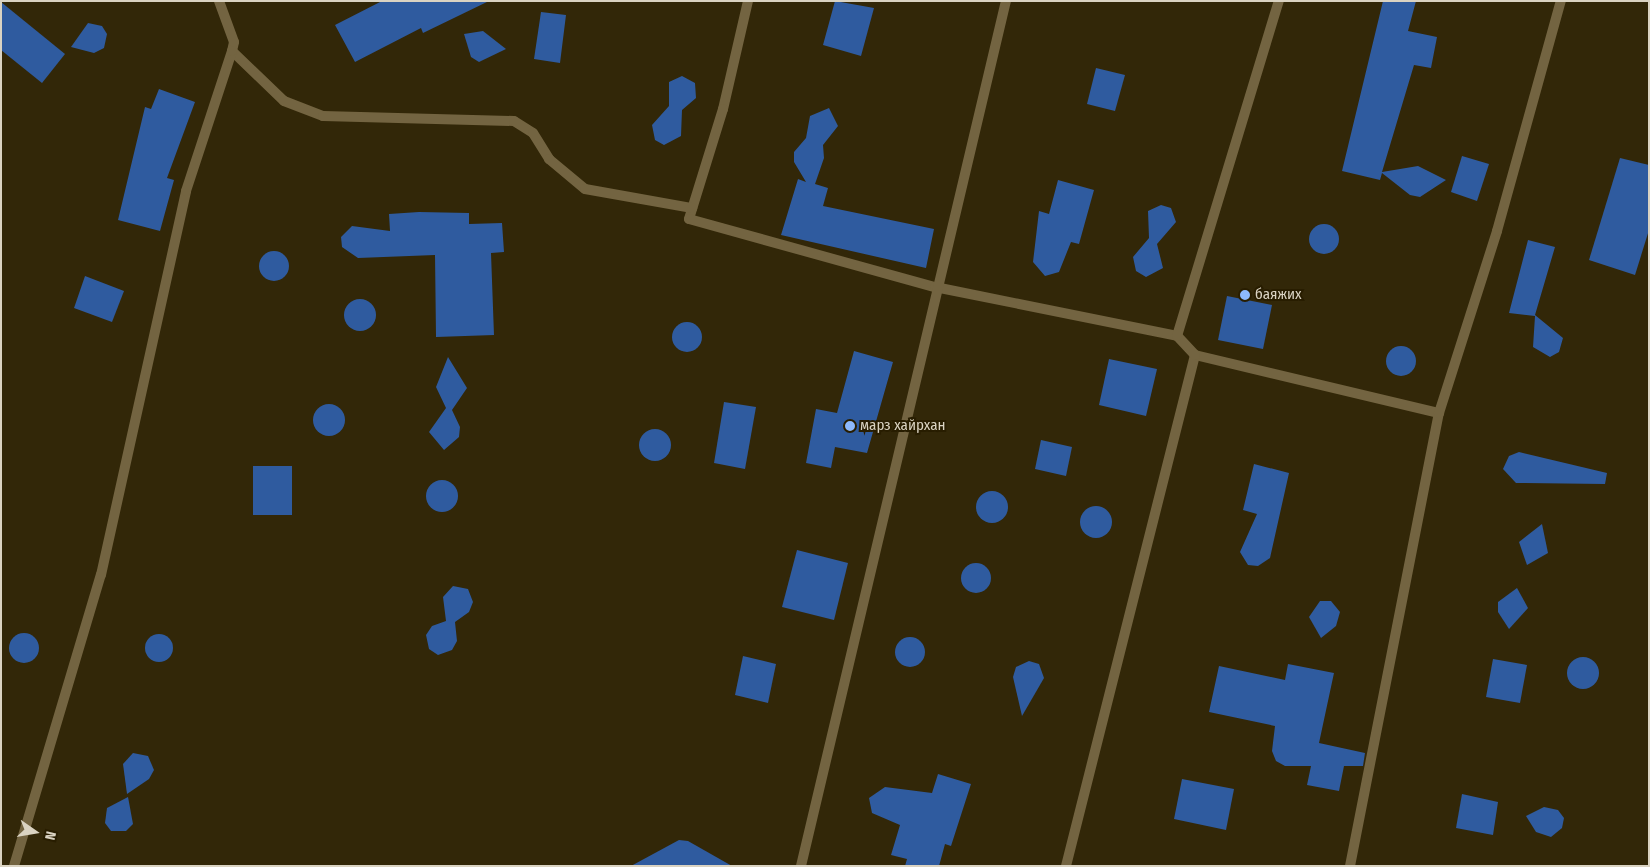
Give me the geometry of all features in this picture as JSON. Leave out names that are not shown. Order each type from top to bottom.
[{"type":"street","points":[[14,866],[100,575],[186,191],[232,51],[234,42],[219,1]]},
{"type":"street","points":[[748,1],[723,109],[689,219],[935,287],[1178,336],[1195,356],[1439,413]]},
{"type":"street","points":[[801,866],[816,814],[935,287],[1006,1]]},
{"type":"street","points":[[1178,336],[1279,1]]},
{"type":"street","points":[[1350,866],[1439,413],[1497,231],[1561,1]]},
{"type":"street","points":[[232,51],[284,101],[323,116],[514,121],[533,134],[549,158],[585,189],[692,208]]},
{"type":"street","points":[[1066,866],[1195,356]]},
{"type":"building","points":[[382,1],[489,1],[423,33],[421,28],[355,62],[335,25]]},
{"type":"building","points":[[835,1],[874,8],[861,56],[823,45]]},
{"type":"building","points":[[1383,1],[1416,1],[1408,31],[1437,37],[1431,68],[1414,65],[1382,172],[1418,166],[1446,180],[1420,197],[1410,195],[1382,173],[1380,180],[1342,171]]},
{"type":"building","points":[[1,2],[65,54],[42,83],[1,50]]},
{"type":"building","points":[[541,12],[566,15],[560,63],[534,59]]},
{"type":"building","points":[[88,23],[102,26],[107,34],[104,48],[94,53],[71,47]]},
{"type":"building","points":[[483,31],[506,49],[479,62],[471,57],[464,34]]},
{"type":"building","points":[[1096,68],[1125,75],[1115,111],[1087,104]]},
{"type":"building","points":[[682,76],[695,83],[696,98],[682,110],[681,136],[664,145],[655,140],[652,125],[669,106],[669,82]]},
{"type":"building","points":[[159,89],[195,102],[167,178],[174,180],[160,231],[118,220],[145,107],[151,109]]},
{"type":"building","points":[[829,108],[838,126],[823,145],[824,158],[815,184],[828,188],[823,206],[934,229],[926,268],[781,235],[798,179],[806,182],[794,162],[794,152],[806,138],[810,116]]},
{"type":"building","points":[[1462,156],[1489,164],[1477,201],[1451,192]]},
{"type":"building","points":[[1620,158],[1649,165],[1649,230],[1635,275],[1589,260]]},
{"type":"building","points":[[1058,180],[1094,190],[1079,244],[1071,242],[1059,272],[1045,276],[1033,262],[1039,211],[1049,214]]},
{"type":"building","points":[[1161,205],[1171,208],[1176,222],[1157,244],[1163,268],[1146,277],[1136,271],[1133,257],[1149,238],[1148,211]]},
{"type":"building","points":[[419,212],[469,213],[469,224],[502,223],[504,252],[491,253],[494,335],[436,337],[435,255],[358,258],[342,247],[341,237],[352,226],[390,231],[389,214]]},
{"type":"building","points":[[1324,224],[1335,228],[1339,239],[1335,250],[1324,254],[1313,250],[1309,239],[1313,228]]},
{"type":"building","points":[[1528,240],[1555,247],[1535,315],[1563,338],[1559,352],[1550,357],[1533,347],[1535,316],[1509,313]]},
{"type":"building","points":[[274,251],[285,255],[289,266],[285,277],[274,281],[263,277],[259,266],[263,255]]},
{"type":"building","points":[[85,276],[124,291],[112,322],[74,308]]},
{"type":"building","points":[[1227,296],[1272,305],[1263,349],[1218,340]]},
{"type":"building","points":[[360,299],[371,304],[376,315],[371,326],[360,331],[349,326],[344,315],[349,304]]},
{"type":"building","points":[[687,322],[698,326],[702,337],[698,348],[687,352],[676,348],[672,337],[676,326]]},
{"type":"building","points":[[1401,346],[1412,350],[1416,361],[1412,372],[1401,376],[1390,372],[1386,361],[1390,350]]},
{"type":"building","points":[[854,351],[893,362],[867,453],[835,447],[831,468],[806,463],[816,409],[837,413]]},
{"type":"building","points":[[448,357],[467,388],[452,410],[460,427],[459,437],[444,450],[429,432],[446,408],[436,387]]},
{"type":"building","points":[[1109,359],[1157,369],[1146,416],[1099,405]]},
{"type":"building","points":[[724,402],[756,407],[745,469],[714,463]]},
{"type":"building","points":[[329,404],[340,409],[345,420],[340,431],[329,436],[318,431],[313,420],[318,409]]},
{"type":"building","points":[[655,429],[666,434],[671,445],[666,456],[655,461],[644,456],[639,445],[644,434]]},
{"type":"building","points":[[1041,440],[1072,447],[1066,476],[1035,469]]},
{"type":"building","points":[[1519,452],[1607,473],[1605,484],[1516,483],[1503,469],[1509,456]]},
{"type":"building","points":[[1254,464],[1289,473],[1270,558],[1258,566],[1248,565],[1240,552],[1257,514],[1243,510]]},
{"type":"building","points":[[253,466],[292,466],[292,515],[253,515]]},
{"type":"building","points":[[442,480],[453,485],[458,496],[453,507],[442,512],[431,507],[426,496],[431,485]]},
{"type":"building","points":[[992,491],[1003,496],[1008,507],[1003,518],[992,523],[981,518],[976,507],[981,496]]},
{"type":"building","points":[[1096,506],[1107,511],[1112,522],[1107,533],[1096,538],[1085,533],[1080,522],[1085,511]]},
{"type":"building","points":[[1542,524],[1548,553],[1527,565],[1519,542]]},
{"type":"building","points":[[797,550],[848,563],[834,620],[782,607]]},
{"type":"building","points":[[976,563],[987,567],[991,578],[987,589],[976,593],[965,589],[961,578],[965,567]]},
{"type":"building","points":[[453,586],[468,589],[473,602],[469,612],[455,622],[457,641],[452,650],[438,655],[429,649],[426,635],[432,626],[446,621],[443,597]]},
{"type":"building","points":[[1517,588],[1528,608],[1509,629],[1498,612],[1498,602]]},
{"type":"building","points":[[1320,601],[1331,601],[1340,612],[1336,626],[1321,638],[1309,617]]},
{"type":"building","points":[[24,633],[35,637],[39,648],[35,659],[24,663],[13,659],[9,648],[13,637]]},
{"type":"building","points":[[159,634],[169,638],[173,648],[169,658],[159,662],[149,658],[145,648],[149,638]]},
{"type":"building","points":[[910,637],[921,641],[925,652],[921,663],[910,667],[899,663],[895,652],[899,641]]},
{"type":"building","points":[[743,656],[776,664],[768,703],[735,695]]},
{"type":"building","points":[[1583,657],[1589,658],[1594,662],[1598,667],[1598,679],[1594,684],[1589,688],[1583,689],[1577,688],[1572,684],[1568,679],[1567,673],[1568,667],[1572,662],[1577,658]]},
{"type":"building","points":[[1493,659],[1527,665],[1520,703],[1486,697]]},
{"type":"building","points":[[1029,661],[1039,664],[1044,678],[1022,716],[1013,677],[1016,667]]},
{"type":"building","points":[[1288,664],[1334,673],[1319,743],[1365,753],[1363,766],[1344,766],[1339,791],[1307,785],[1311,766],[1285,766],[1276,761],[1272,751],[1275,726],[1209,712],[1219,666],[1285,680]]},
{"type":"building","points":[[133,753],[148,756],[154,770],[149,779],[127,794],[123,764]]},
{"type":"building","points":[[938,774],[971,784],[951,846],[945,844],[939,866],[905,866],[907,859],[891,855],[900,825],[872,813],[869,798],[885,787],[932,793]]},
{"type":"building","points":[[1182,779],[1234,789],[1226,830],[1174,819]]},
{"type":"building","points":[[1462,794],[1498,802],[1493,835],[1456,828]]},
{"type":"building","points":[[128,797],[133,824],[126,831],[111,831],[105,823],[107,808]]},
{"type":"building","points":[[1544,807],[1558,810],[1564,818],[1562,828],[1551,837],[1536,832],[1526,816]]},
{"type":"building","points":[[679,840],[688,841],[732,866],[631,866]]},
{"type":"place","name":"баяжих","points":[[1245,295]]},
{"type":"place","name":"марз хайрхан","points":[[850,426]]}]
